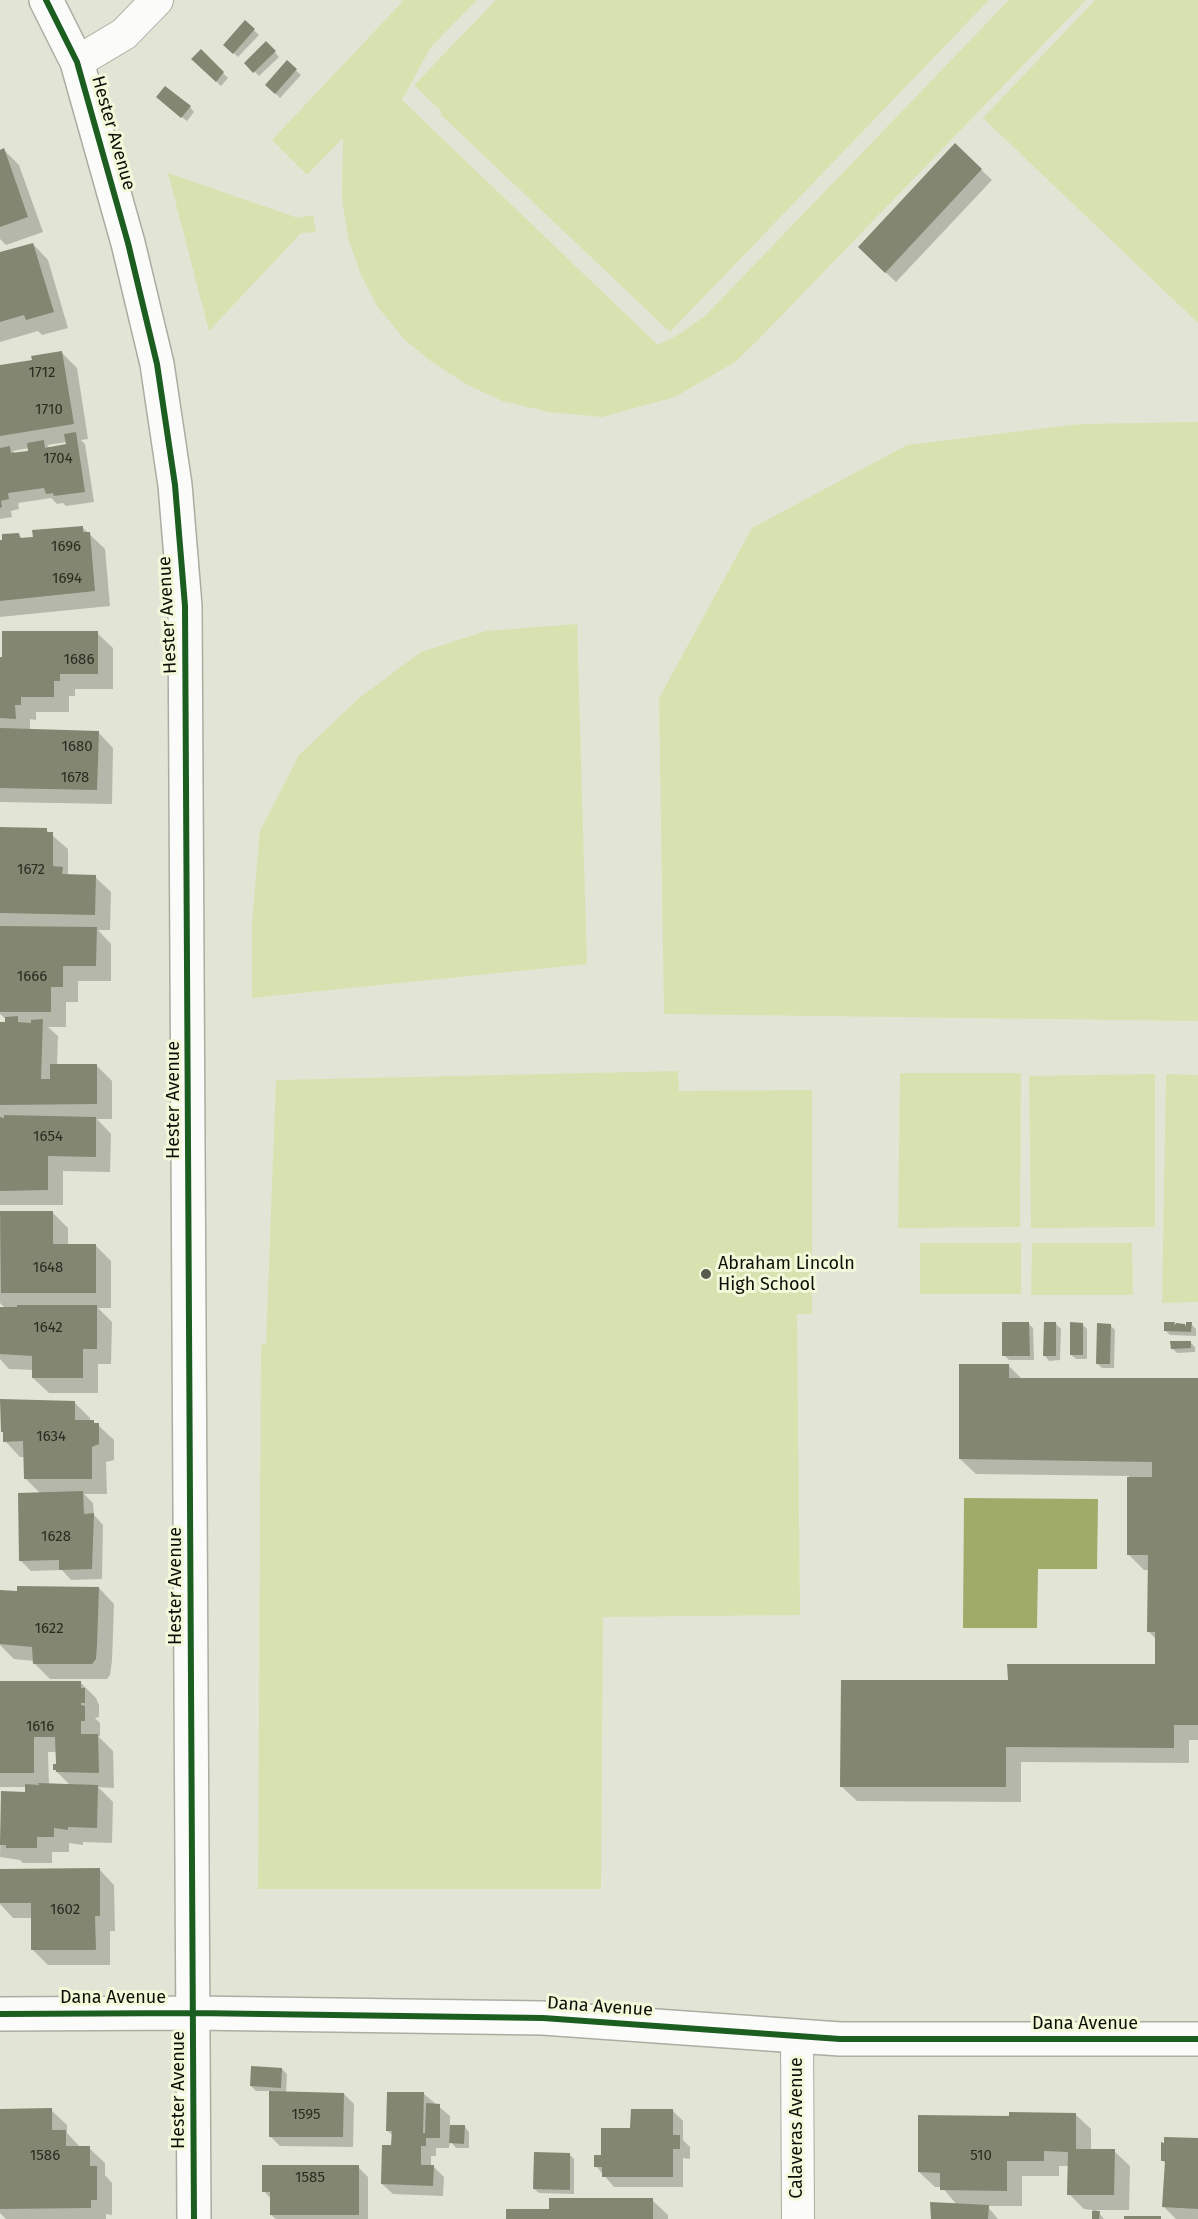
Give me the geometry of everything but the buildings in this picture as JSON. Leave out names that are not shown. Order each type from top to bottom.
[{"type":"street","name":"Hester Avenue","points":[[46,0],[77,62],[128,243],[157,364],[175,485],[185,606],[194,2219]]},
{"type":"street","points":[[77,62],[124,34],[157,0]]},
{"type":"street","name":"Dana Avenue","points":[[0,2014],[194,2013],[543,2018],[871,2039],[1198,2039]]},
{"type":"street","name":"Calaveras Avenue","points":[[797,2036],[798,2219]]},
{"type":"shaded area","points":[[404,0],[477,0],[430,48],[402,100],[658,345],[681,333],[706,315],[1009,0],[1086,0],[735,362],[675,397],[602,417],[549,412],[502,401],[466,384],[429,360],[404,339],[377,306],[361,275],[349,241],[342,200],[343,138],[307,175],[272,140]]},
{"type":"shaded area","points":[[496,0],[989,0],[670,332],[440,114],[442,112],[414,85]]},
{"type":"shaded area","points":[[1095,0],[1198,0],[1198,323],[983,118]]},
{"type":"shaded area","points":[[168,173],[298,218],[313,215],[316,232],[301,233],[209,331]]},
{"type":"shaded area","points":[[1198,422],[1198,1021],[664,1014],[659,698],[752,528],[907,445],[1080,424]]},
{"type":"shaded area","points":[[577,624],[587,964],[252,998],[252,922],[260,831],[299,755],[358,699],[421,652],[486,631]]},
{"type":"shaded area","points":[[678,1071],[679,1091],[812,1090],[812,1314],[797,1314],[800,1615],[603,1617],[601,1889],[258,1889],[261,1345],[266,1344],[276,1080]]},
{"type":"shaded area","points":[[900,1073],[1021,1073],[1020,1227],[898,1228]]},
{"type":"shaded area","points":[[1155,1074],[1155,1227],[1031,1228],[1029,1076]]},
{"type":"shaded area","points":[[1166,1074],[1198,1075],[1198,1302],[1162,1303]]},
{"type":"shaded area","points":[[920,1243],[1021,1243],[1021,1294],[920,1294]]},
{"type":"shaded area","points":[[1032,1243],[1132,1243],[1133,1295],[1031,1295]]},
{"type":"shaded area","points":[[964,1498],[1098,1499],[1097,1569],[1038,1569],[1037,1628],[963,1628]]},
{"type":"cycle path","points":[[46,0],[77,62],[128,243],[157,364],[175,485],[185,606],[194,2219]]},
{"type":"cycle path","points":[[0,2014],[194,2013],[543,2018],[840,2039],[1198,2039]]},
{"type":"place","name":"Abraham Lincoln High School","points":[[706,1274]]}]
